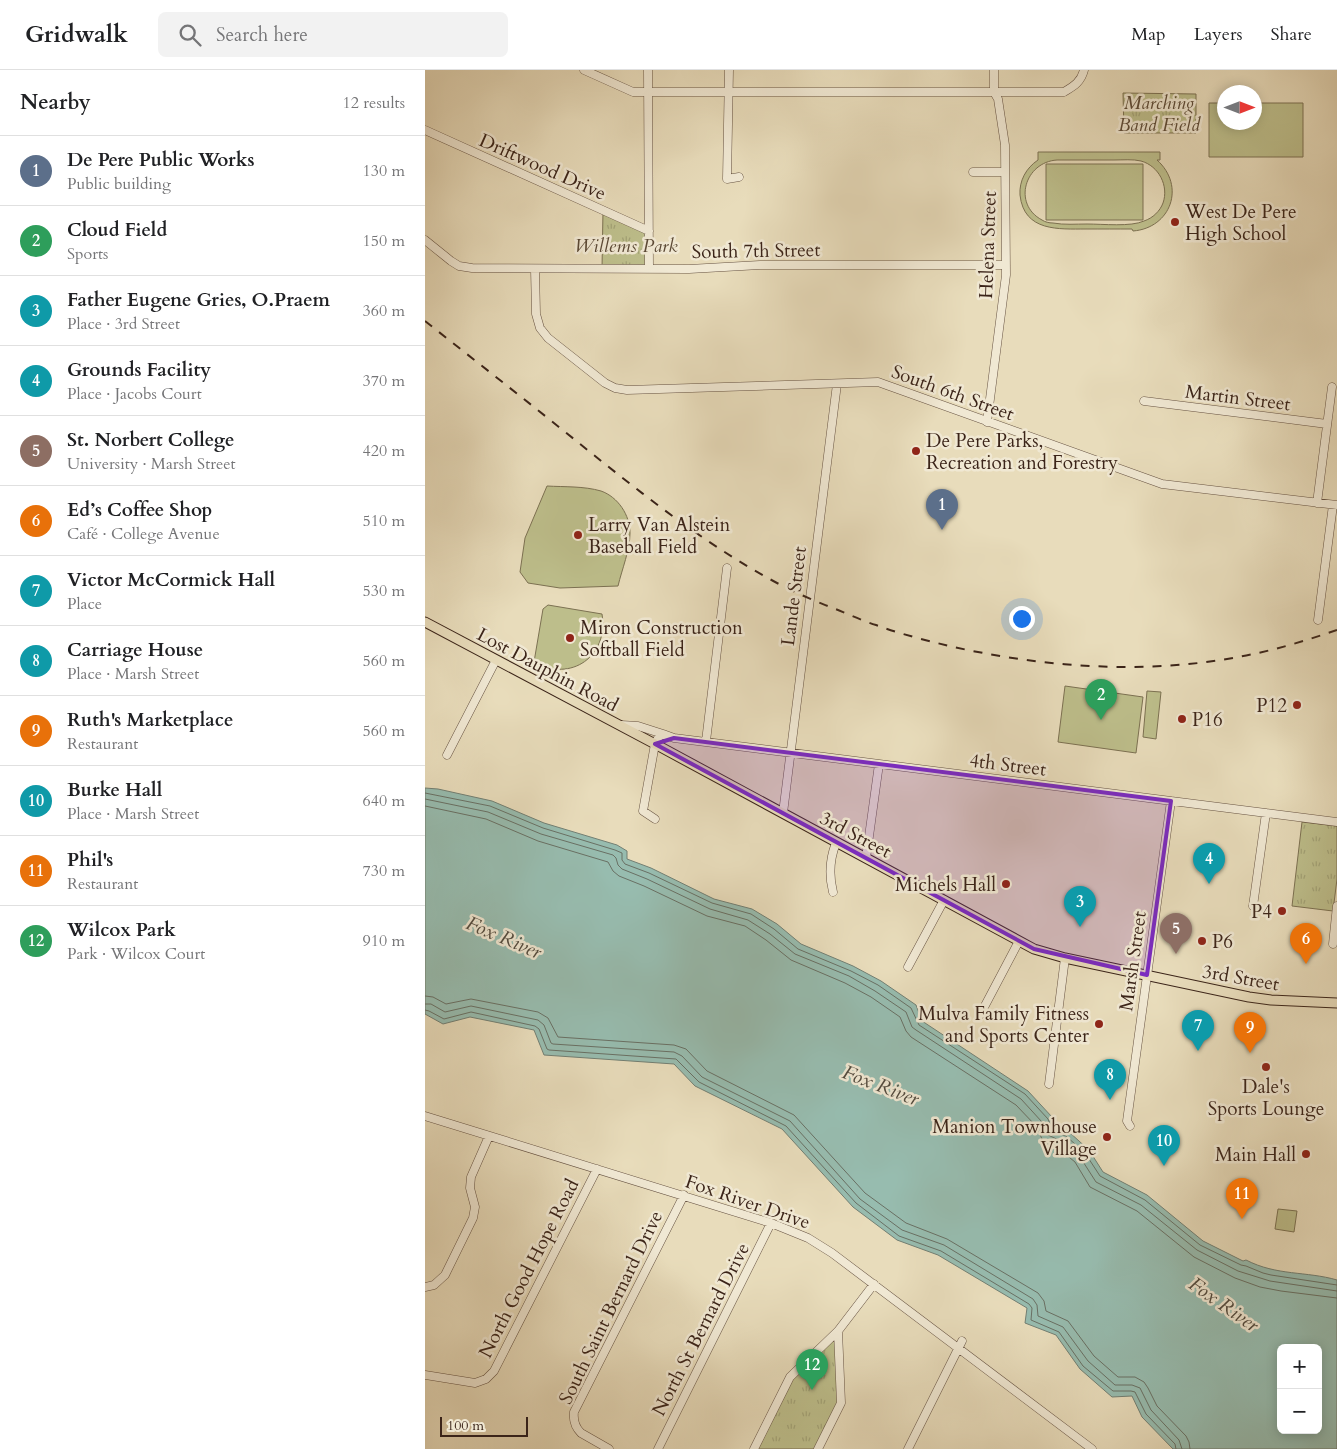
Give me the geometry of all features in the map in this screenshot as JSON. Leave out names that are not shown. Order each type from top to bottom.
[{"type":"main road","name":"Lost Dauphin Road","points":[[425,622],[655,744]]},
{"type":"main road","name":"3rd Street","points":[[655,744],[836,843],[1045,953],[1249,997],[1337,1003]]},
{"type":"street","points":[[584,70],[633,92],[1064,92],[1074,86],[1082,77],[1084,70]]},
{"type":"street","points":[[648,70],[649,268]]},
{"type":"street","points":[[729,70],[727,180],[739,177]]},
{"type":"street","name":"Helena Street","points":[[987,422],[1006,275],[1004,133],[994,92],[994,70]]},
{"type":"street","name":"Driftwood Drive","points":[[425,130],[649,231]]},
{"type":"street","points":[[973,172],[1005,172]]},
{"type":"street","name":"South 7th Street","points":[[425,240],[459,266],[472,268],[1006,265]]},
{"type":"street","name":"South 6th Street","points":[[535,268],[536,314],[540,328],[548,338],[605,384],[615,388],[627,390],[877,382],[1162,484],[1335,505]]},
{"type":"street","name":"Lande Street","points":[[783,813],[837,384]]},
{"type":"street","points":[[1317,503],[1332,387]]},
{"type":"street","name":"Martin Street","points":[[1145,402],[1327,424]]},
{"type":"street","points":[[1318,620],[1335,505]]},
{"type":"street","points":[[706,742],[727,568]]},
{"type":"street","points":[[447,755],[496,660]]},
{"type":"street","name":"4th Street","points":[[618,725],[638,726],[674,738],[1337,822]]},
{"type":"street","points":[[655,820],[643,812],[655,744],[663,734]]},
{"type":"street","name":"4th Street","points":[[655,744],[664,745],[674,738]]},
{"type":"street","points":[[866,858],[879,764]]},
{"type":"street","name":"Marsh Street","points":[[1130,1126],[1127,1121],[1171,801]]},
{"type":"street","points":[[1253,906],[1266,813]]},
{"type":"street","points":[[833,892],[831,883],[831,855],[836,843]]},
{"type":"street","points":[[908,967],[944,900]]},
{"type":"street","points":[[1333,944],[1337,906]]},
{"type":"street","points":[[980,1015],[1019,941]]},
{"type":"street","points":[[1049,1084],[1065,958]]},
{"type":"street","name":"Fox River Drive","points":[[425,1116],[684,1195],[771,1223],[808,1238],[832,1253],[960,1345],[1093,1449]]},
{"type":"street","points":[[425,1288],[434,1285],[445,1275],[473,1218],[475,1207],[470,1188],[471,1177],[489,1136]]},
{"type":"street","name":"North Good Hope Road","points":[[425,1375],[475,1383],[486,1379],[494,1371],[597,1169]]},
{"type":"street","name":"South Saint Bernard Drive","points":[[608,1449],[577,1430],[574,1420],[575,1412],[684,1195]]},
{"type":"street","name":"North St Bernard Drive","points":[[658,1449],[771,1223]]},
{"type":"street","points":[[754,1449],[790,1377],[838,1331],[874,1284]]},
{"type":"street","points":[[817,1449],[841,1403],[838,1331]]},
{"type":"street","points":[[908,1449],[960,1345]]},
{"type":"highlighted area","points":[[674,738],[706,741],[1171,801],[1147,975],[1034,949],[655,744]]},
{"type":"green space","name":"Marching Band Field","points":[[1123,93],[1196,94],[1196,133],[1124,133]]},
{"type":"green space","points":[[1209,103],[1217,103],[1217,130],[1262,130],[1262,103],[1303,103],[1303,157],[1209,157]]},
{"type":"green space","points":[[1038,152],[1160,152],[1160,160],[1157,160],[1166,170],[1171,182],[1170,204],[1165,214],[1157,222],[1146,228],[1133,231],[1132,229],[1065,229],[1044,226],[1028,216],[1020,195],[1024,175],[1038,160]],"holes":[[[1057,160],[1141,161],[1153,167],[1161,177],[1165,190],[1162,206],[1156,214],[1147,220],[1132,224],[1066,224],[1044,221],[1033,213],[1027,204],[1025,195],[1026,185],[1030,176],[1037,168],[1046,162]]]},
{"type":"green space","points":[[1046,164],[1143,164],[1143,220],[1046,220]]},
{"type":"green space","name":"Willems Park","points":[[603,210],[649,231],[649,269],[602,269]]},
{"type":"green space","name":"Larry Van Alstein Baseball Field","points":[[547,486],[594,489],[607,494],[618,502],[628,520],[630,539],[618,586],[560,588],[528,583],[520,572],[525,538]]},
{"type":"green space","name":"Miron Construction Softball Field","points":[[548,605],[602,614],[603,629],[600,642],[585,662],[574,667],[561,669],[548,668],[534,662],[543,609]]},
{"type":"green space","points":[[1065,686],[1143,697],[1136,753],[1058,742]]},
{"type":"green space","points":[[1147,691],[1161,692],[1156,739],[1143,737]]},
{"type":"green space","points":[[1302,822],[1337,826],[1337,879],[1333,911],[1292,906]]},
{"type":"green space","points":[[1278,1209],[1297,1211],[1294,1232],[1275,1229]]},
{"type":"green space","points":[[838,1331],[841,1403],[818,1449],[754,1449],[790,1377]]},
{"type":"water","name":"Fox River","points":[[425,788],[492,801],[544,823],[617,845],[627,851],[627,859],[651,868],[714,899],[752,909],[777,924],[801,944],[853,966],[881,981],[916,1005],[922,1021],[1028,1091],[1052,1117],[1056,1127],[1069,1132],[1089,1150],[1103,1172],[1147,1195],[1203,1241],[1243,1261],[1246,1260],[1269,1269],[1337,1280],[1337,1449],[1173,1449],[1142,1417],[1132,1396],[1112,1397],[1080,1369],[1056,1335],[1025,1323],[1027,1308],[938,1255],[897,1240],[853,1207],[782,1129],[695,1086],[674,1064],[544,1055],[534,1030],[470,1017],[443,1024],[425,1014]]},
{"type":"railway","points":[[425,321],[631,485],[702,537],[751,569],[784,587],[861,620],[913,637],[985,653],[1057,663],[1130,667],[1202,663],[1238,657],[1263,652],[1337,630]]},
{"type":"place","name":"West De Pere High School","points":[[1175,222]]},
{"type":"place","name":"De Pere Parks, Recreation and Forestry","points":[[916,451]]},
{"type":"place","name":"De Pere Public Works","points":[[942,530]]},
{"type":"place","name":"Larry Van Alstein Baseball Field","points":[[578,535]]},
{"type":"place","name":"Miron Construction Softball Field","points":[[570,638]]},
{"type":"place","name":"P12","points":[[1297,705]]},
{"type":"place","name":"P16","points":[[1182,719]]},
{"type":"place","name":"Cloud Field","points":[[1101,720]]},
{"type":"place","name":"Michels Hall","points":[[1006,884]]},
{"type":"place","name":"Grounds Facility","points":[[1209,884]]},
{"type":"place","name":"P4","points":[[1282,911]]},
{"type":"place","name":"Father Eugene Gries, O.Praem","points":[[1080,927]]},
{"type":"place","name":"P6","points":[[1202,941]]},
{"type":"place","name":"St. Norbert College","points":[[1176,954]]},
{"type":"place","name":"Ed’s Coffee Shop","points":[[1306,964]]},
{"type":"place","name":"Mulva Family Fitness and Sports Center","points":[[1099,1024]]},
{"type":"place","name":"Victor McCormick Hall","points":[[1198,1051]]},
{"type":"place","name":"Ruth's Marketplace","points":[[1250,1053]]},
{"type":"place","name":"Dale's Sports Lounge","points":[[1266,1067]]},
{"type":"place","name":"Carriage House","points":[[1110,1100]]},
{"type":"place","name":"Manion Townhouse Village","points":[[1107,1137]]},
{"type":"place","name":"Main Hall","points":[[1306,1154]]},
{"type":"place","name":"Burke Hall","points":[[1164,1166]]},
{"type":"place","name":"Phil's","points":[[1242,1219]]},
{"type":"place","name":"Wilcox Park","points":[[812,1390]]}]
